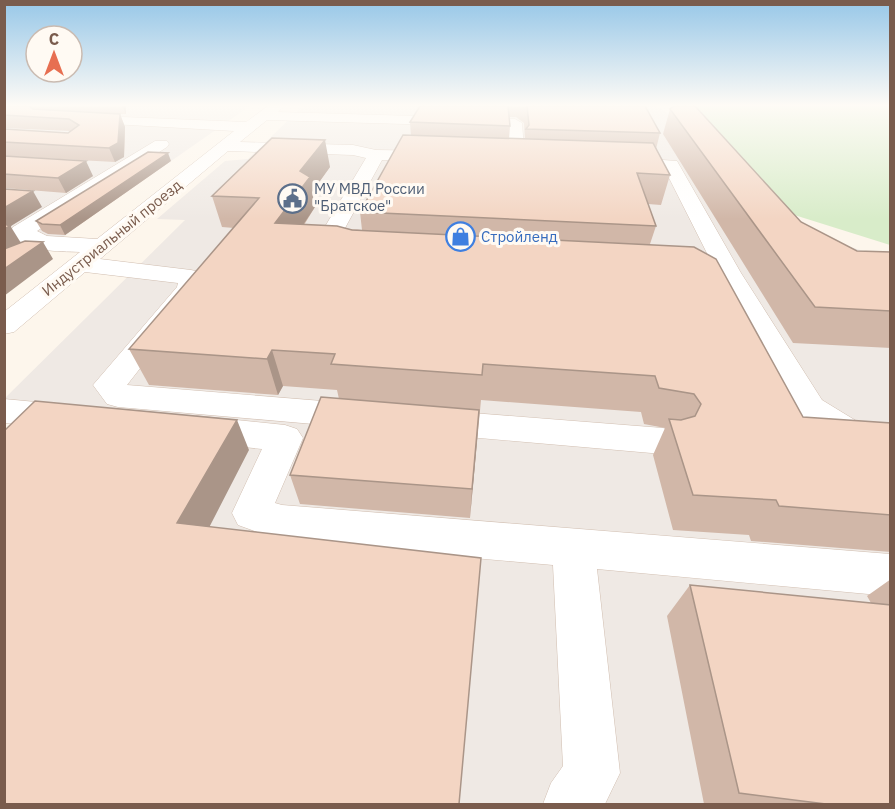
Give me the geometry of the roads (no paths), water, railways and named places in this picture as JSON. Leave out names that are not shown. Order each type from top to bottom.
[{"type":"street","points":[[156,144],[161,144],[21,232],[42,243],[191,277],[190,288],[109,385],[118,396],[663,441]]},
{"type":"street","name":"Индустриальный проезд","points":[[4,326],[228,144]]},
{"type":"street","points":[[328,144],[376,155],[451,152],[343,147]]},
{"type":"street","points":[[514,144],[514,155]]},
{"type":"street","points":[[369,253],[325,245],[376,155]]},
{"type":"street","points":[[597,161],[671,165],[717,272],[810,408],[851,435],[891,438]]},
{"type":"street","points":[[85,168],[119,170]]},
{"type":"street","points":[[37,199],[70,201]]},
{"type":"street","points":[[15,256],[30,252],[42,243]]},
{"type":"street","points":[[4,411],[285,438],[267,474],[252,513],[282,523],[891,575]]},
{"type":"street","points":[[572,804],[592,773],[573,549]]},
{"type":"place","name":"МУ МВД России \"Братское\"","points":[[293,198]]},
{"type":"place","name":"Стройленд","points":[[460,237]]}]
